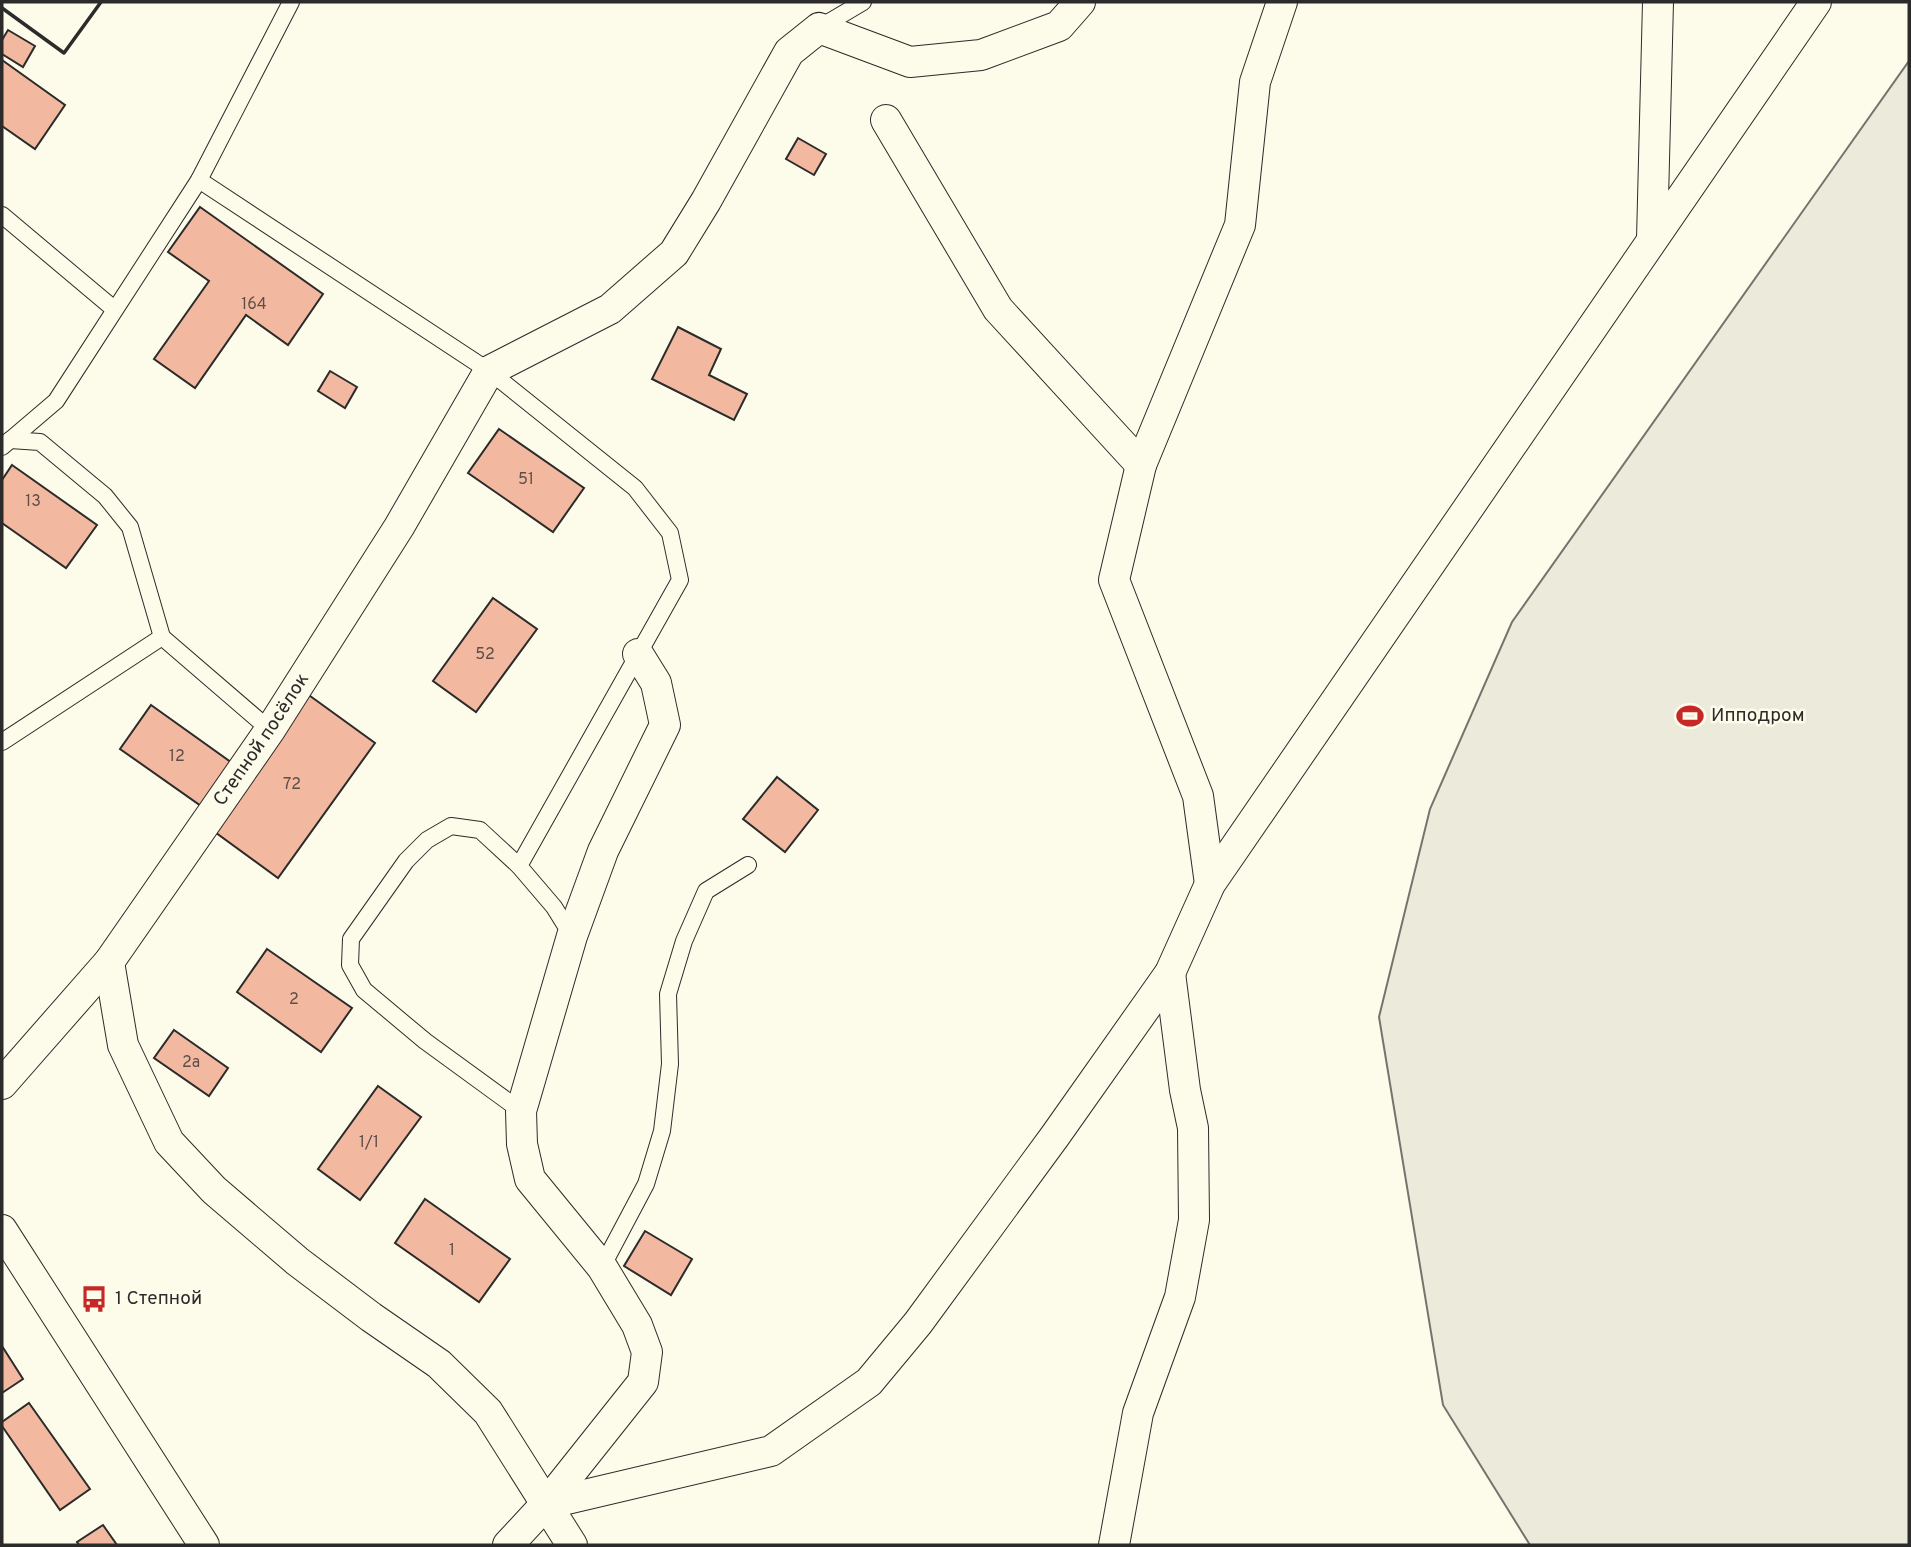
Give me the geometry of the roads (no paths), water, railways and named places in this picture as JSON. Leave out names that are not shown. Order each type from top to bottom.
[{"type":"street","points":[[489,371],[610,309],[674,253],[789,52],[820,28],[910,62],[981,55],[1059,26],[1080,2]]},
{"type":"street","points":[[1210,884],[1198,796],[1114,580],[1141,465],[1240,225],[1255,82],[1282,2]]},
{"type":"street","points":[[1653,239],[1658,2]]},
{"type":"street","points":[[546,1504],[771,1451],[869,1382],[918,1323],[1170,973],[1210,884],[1816,2]]},
{"type":"street","points":[[886,120],[998,309],[1141,465]]},
{"type":"street","name":"Степной посёлок","points":[[2,1084],[108,962],[270,730],[399,527],[489,371]]},
{"type":"street","points":[[508,1545],[546,1504],[643,1382],[647,1352],[636,1325],[602,1268],[530,1179],[522,1144],[521,1111],[572,936],[603,851],[665,725],[656,683],[638,654]]},
{"type":"street","points":[[108,962],[123,1045],[169,1142],[214,1191],[297,1261],[439,1364],[488,1412],[572,1545]]},
{"type":"street","points":[[1114,1545],[1138,1413],[1180,1297],[1194,1220],[1193,1128],[1185,1090],[1170,973]]},
{"type":"street","points":[[2,1230],[204,1545]]},
{"type":"lane","points":[[6,443],[56,401],[199,180],[291,2]]},
{"type":"lane","points":[[820,28],[863,2]]},
{"type":"lane","points":[[199,180],[489,371],[635,488],[670,533],[680,580],[519,866]]},
{"type":"lane","points":[[2,215],[114,309]]},
{"type":"lane","points":[[6,443],[40,442],[105,496],[130,527],[162,637],[270,730]]},
{"type":"lane","points":[[2,742],[162,637]]},
{"type":"lane","points":[[521,1111],[425,1041],[364,990],[350,965],[351,939],[406,861],[427,840],[451,826],[480,830],[519,866],[554,907],[572,936]]},
{"type":"lane","points":[[602,1268],[646,1184],[662,1131],[670,1064],[668,994],[684,941],[706,891],[748,865]]},
{"type":"place","name":"Ипподром","points":[[1690,716]]},
{"type":"place","name":"1 Степной","points":[[94,1299]]}]
